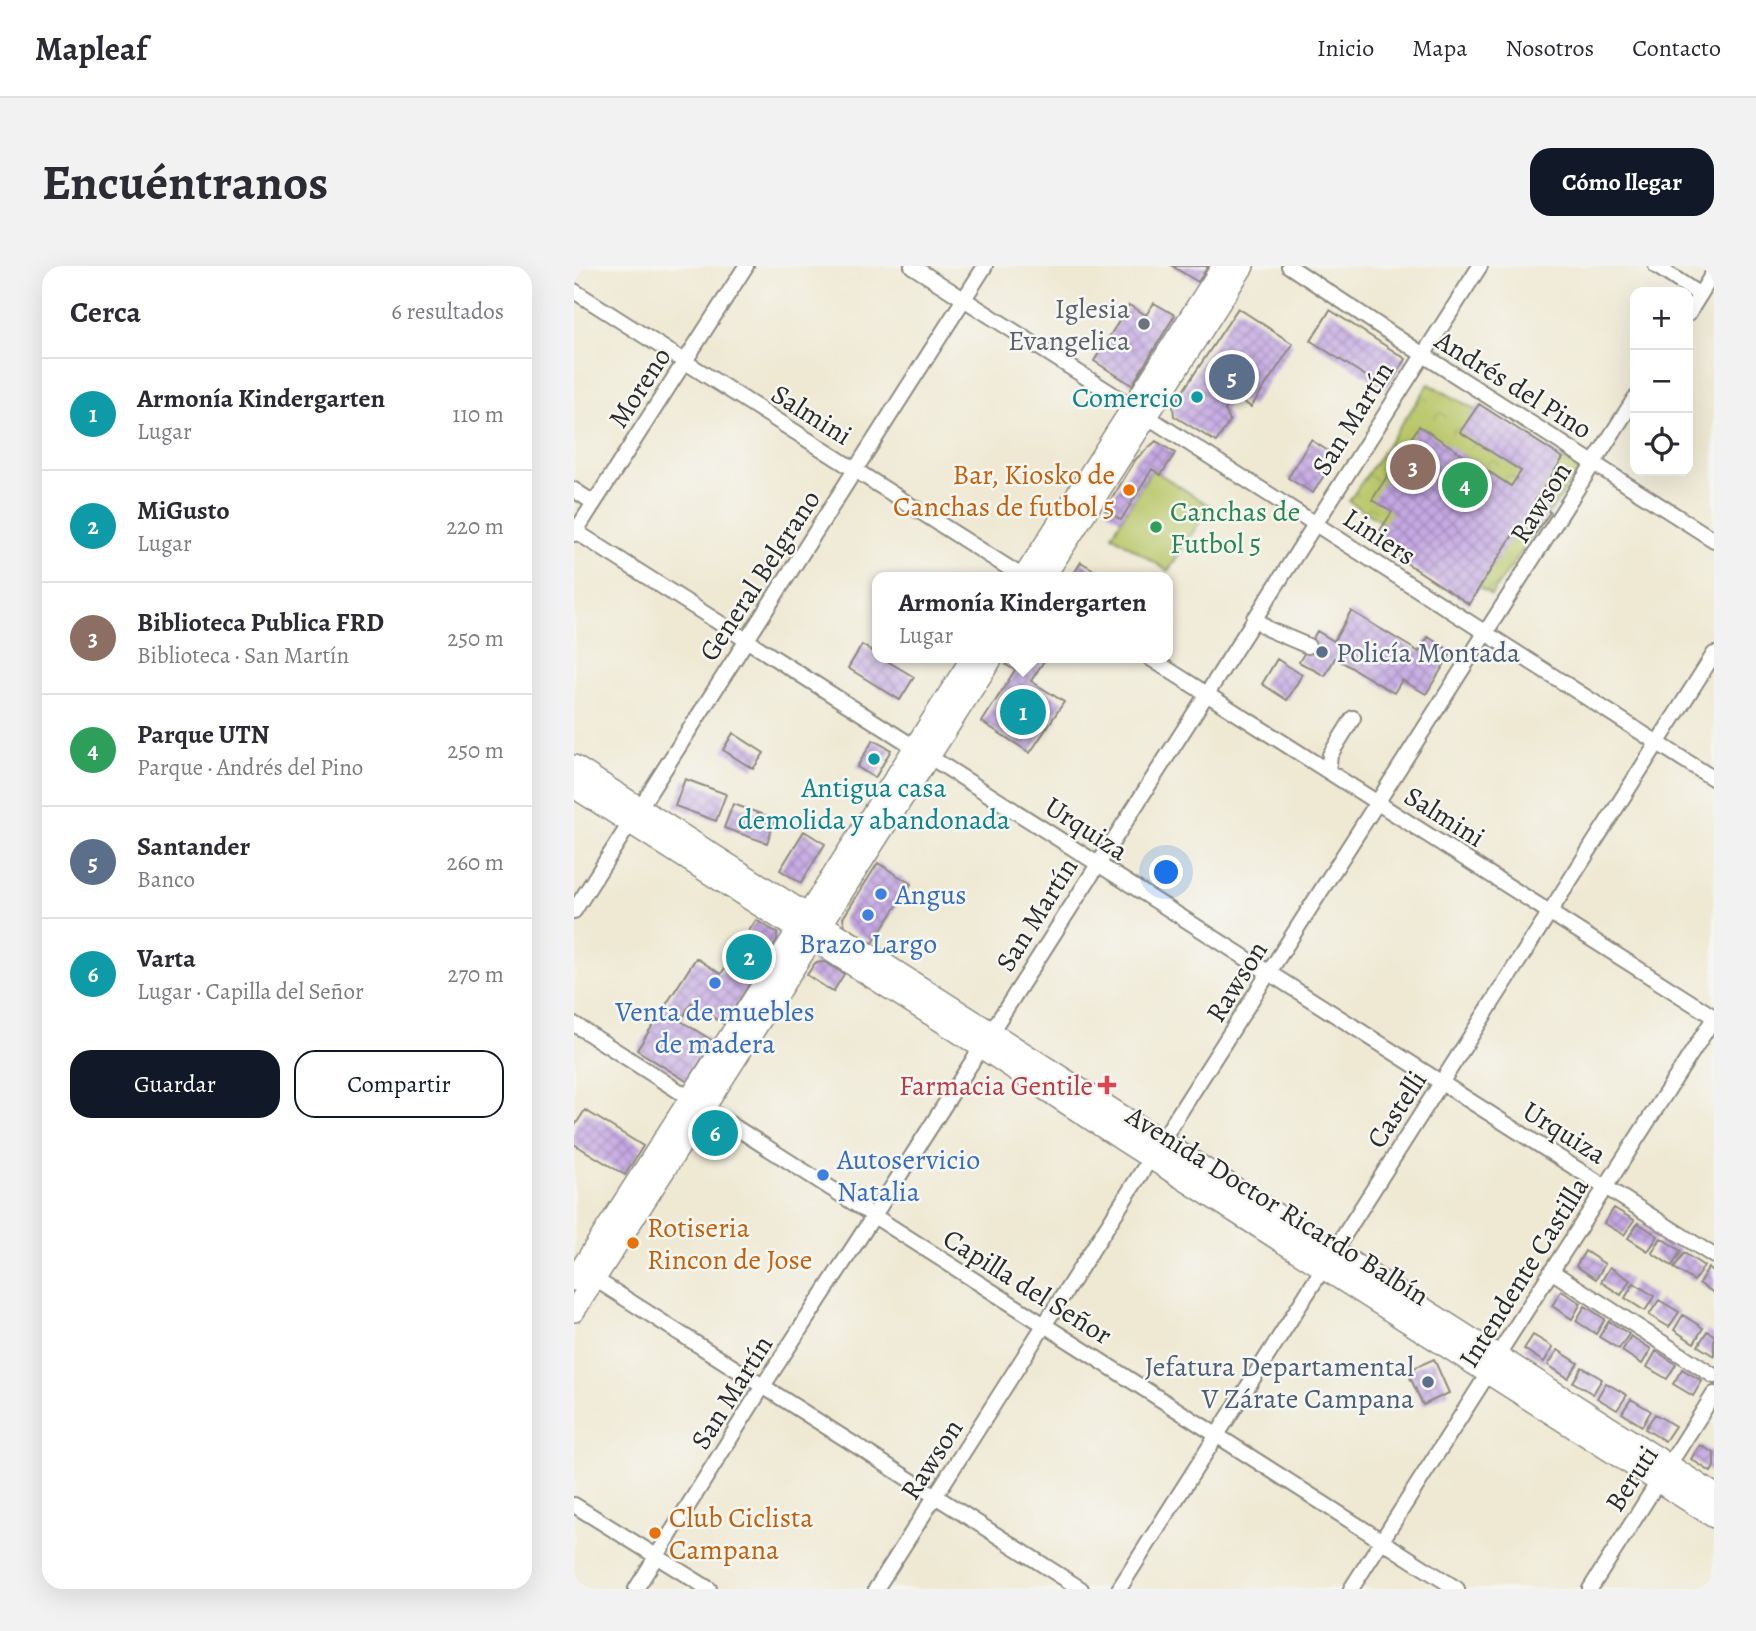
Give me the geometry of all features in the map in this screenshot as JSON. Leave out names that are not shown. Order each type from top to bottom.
[{"type":"main road","points":[[1047,572],[1223,266]]},
{"type":"main road","points":[[1027,572],[1243,266]]},
{"type":"main road","points":[[923,750],[969,663]]},
{"type":"main road","points":[[574,1311],[581,1274],[698,1103],[923,750],[988,663]]},
{"type":"main road","points":[[574,766],[635,815]]},
{"type":"main road","points":[[574,787],[635,815]]},
{"type":"main road","name":"Avenida Doctor Ricardo Balbín","points":[[635,815],[1664,1473],[1714,1517]]},
{"type":"main road","name":"Avenida Doctor Ricardo Balbín","points":[[1664,1473],[1714,1494]]},
{"type":"street","name":"Moreno","points":[[575,533],[746,266]]},
{"type":"street","name":"Liniers","points":[[912,266],[1714,779]]},
{"type":"street","name":"General Belgrano","points":[[574,911],[985,266]]},
{"type":"street","name":"San Martín","points":[[636,1589],[763,1386],[1480,266]]},
{"type":"street","points":[[1656,266],[1700,295]]},
{"type":"street","name":"Andrés del Pino","points":[[1292,267],[1422,354],[1714,540]]},
{"type":"street","points":[[1693,306],[1714,272]]},
{"type":"street","name":"Salmini","points":[[574,291],[1015,572]]},
{"type":"street","name":"Rawson","points":[[876,1589],[1630,406]]},
{"type":"street","points":[[574,490],[594,503]]},
{"type":"street","name":"Urquiza","points":[[575,533],[923,750],[1714,1256]]},
{"type":"street","points":[[1254,618],[1268,629],[1308,646]]},
{"type":"street","name":"Castelli","points":[[1119,1589],[1714,654]]},
{"type":"street","name":"Salmini","points":[[1158,663],[1714,1017]]},
{"type":"street","points":[[1328,771],[1330,755],[1353,718]]},
{"type":"street","name":"Intendente Castilla","points":[[1351,1589],[1714,1017]]},
{"type":"street","name":"Capilla del Señor","points":[[574,1024],[1457,1589]]},
{"type":"street","points":[[1551,1272],[1714,1376]]},
{"type":"street","points":[[581,1274],[763,1386],[1081,1589]]},
{"type":"street","name":"Beruti","points":[[1590,1589],[1714,1394]]},
{"type":"street","points":[[574,1505],[709,1589]]},
{"type":"green space","points":[[1429,384],[1581,468],[1491,595],[1349,501]]},
{"type":"green space","name":"Canchas de Futbol 5","points":[[1152,469],[1210,506],[1168,571],[1112,535]]},
{"type":"building","points":[[1172,266],[1208,266],[1198,282]]},
{"type":"building","points":[[1154,303],[1175,315],[1132,385],[1094,361],[1129,305],[1146,315]]},
{"type":"building","points":[[1238,308],[1293,344],[1251,407],[1235,396],[1225,410],[1230,421],[1216,442],[1174,416],[1173,406]]},
{"type":"building","points":[[1330,310],[1406,359],[1386,389],[1311,341]]},
{"type":"building","points":[[1479,404],[1563,458],[1535,501],[1550,512],[1533,537],[1518,527],[1469,604],[1373,541],[1392,512],[1372,500],[1419,426],[1511,486],[1521,471],[1460,432]]},
{"type":"building","points":[[1311,440],[1336,456],[1313,493],[1288,478]]},
{"type":"building","name":"Bar, Kiosko de Canchas de futbol 5","points":[[1156,441],[1175,453],[1161,475],[1152,469],[1121,520],[1105,510],[1136,459]]},
{"type":"building","points":[[1081,562],[1097,572],[1075,572]]},
{"type":"building","points":[[1351,611],[1419,652],[1428,637],[1452,652],[1426,694],[1402,680],[1394,693],[1335,658],[1325,676],[1299,662],[1317,631],[1334,641]]},
{"type":"building","points":[[862,645],[872,651],[872,663],[890,663],[914,677],[900,700],[848,668]]},
{"type":"building","points":[[1277,659],[1302,675],[1287,700],[1262,684]]},
{"type":"building","points":[[1043,663],[1031,681],[1064,702],[1030,753],[982,722],[1015,670],[1006,665]]},
{"type":"building","points":[[733,733],[764,753],[753,769],[723,750]]},
{"type":"building","name":"Antigua casa demolida y abandonada","points":[[873,740],[891,750],[875,778],[857,767]]},
{"type":"building","points":[[685,779],[726,794],[716,821],[675,806]]},
{"type":"building","points":[[733,804],[775,819],[767,843],[724,828]]},
{"type":"building","points":[[804,831],[825,844],[801,883],[780,870]]},
{"type":"building","points":[[878,863],[911,884],[873,943],[845,926],[843,918]]},
{"type":"building","points":[[756,920],[777,933],[777,941],[724,1024],[691,1003],[681,1021],[713,1041],[688,1082],[637,1050],[696,958],[721,974]]},
{"type":"building","points":[[825,962],[844,974],[833,992],[807,975],[815,963]]},
{"type":"building","points":[[585,1110],[643,1146],[625,1175],[574,1144],[574,1127]]},
{"type":"building","points":[[706,1116],[734,1133],[723,1151],[695,1134]]},
{"type":"building","points":[[1614,1208],[1634,1220],[1624,1235],[1604,1223]]},
{"type":"building","points":[[1638,1223],[1658,1236],[1648,1251],[1628,1238]]},
{"type":"building","points":[[1661,1238],[1681,1251],[1672,1266],[1652,1253]]},
{"type":"building","points":[[1585,1251],[1605,1264],[1596,1279],[1576,1266]]},
{"type":"building","points":[[1684,1253],[1704,1266],[1694,1281],[1674,1268]]},
{"type":"building","points":[[1610,1267],[1630,1280],[1621,1295],[1601,1282]]},
{"type":"building","points":[[1708,1268],[1714,1272],[1714,1293],[1699,1283]]},
{"type":"building","points":[[1634,1283],[1654,1296],[1645,1311],[1625,1298]]},
{"type":"building","points":[[1561,1291],[1581,1303],[1572,1319],[1552,1306]]},
{"type":"building","points":[[1659,1300],[1679,1312],[1669,1327],[1649,1315]]},
{"type":"building","points":[[1585,1306],[1605,1319],[1596,1334],[1576,1321]]},
{"type":"building","points":[[1683,1315],[1703,1328],[1694,1343],[1674,1330]]},
{"type":"building","points":[[1609,1321],[1629,1334],[1619,1349],[1599,1337]]},
{"type":"building","points":[[1707,1331],[1714,1335],[1714,1356],[1698,1346]]},
{"type":"building","points":[[1533,1335],[1553,1347],[1544,1362],[1524,1349]]},
{"type":"building","points":[[1631,1336],[1651,1349],[1642,1364],[1622,1351]]},
{"type":"building","points":[[1558,1350],[1578,1363],[1568,1378],[1548,1365]]},
{"type":"building","points":[[1656,1351],[1676,1364],[1667,1379],[1647,1367]]},
{"type":"building","name":"Jefatura Departamental V Zárate Campana","points":[[1434,1359],[1449,1393],[1423,1405],[1407,1371]]},
{"type":"building","points":[[1582,1367],[1602,1379],[1593,1394],[1573,1382]]},
{"type":"building","points":[[1682,1369],[1702,1381],[1693,1396],[1673,1384]]},
{"type":"building","points":[[1606,1383],[1627,1395],[1617,1410],[1597,1398]]},
{"type":"building","points":[[1631,1399],[1651,1411],[1642,1426],[1622,1413]]},
{"type":"building","points":[[1655,1414],[1675,1426],[1665,1441],[1645,1429]]},
{"type":"building","points":[[1700,1445],[1714,1453],[1714,1467],[1711,1472],[1691,1459]]},
{"type":"place","name":"Iglesia Evangelica","points":[[1144,324]]},
{"type":"place","name":"Santander","points":[[1232,377]]},
{"type":"place","name":"Comercio","points":[[1197,397]]},
{"type":"place","name":"Biblioteca Publica FRD","points":[[1413,467]]},
{"type":"place","name":"Parque UTN","points":[[1465,485]]},
{"type":"place","name":"Bar, Kiosko de Canchas de futbol 5","points":[[1129,490]]},
{"type":"place","name":"Canchas de Futbol 5","points":[[1156,527]]},
{"type":"place","name":"Policía Montada","points":[[1322,652]]},
{"type":"place","name":"Armonía Kindergarten","points":[[1023,712]]},
{"type":"place","name":"Antigua casa demolida y abandonada","points":[[874,759]]},
{"type":"place","name":"Angus","points":[[881,894]]},
{"type":"place","name":"Brazo Largo","points":[[868,915]]},
{"type":"place","name":"MiGusto","points":[[749,957]]},
{"type":"place","name":"Venta de muebles de madera","points":[[715,983]]},
{"type":"place","name":"Farmacia Gentile","points":[[1107,1085]]},
{"type":"place","name":"Varta","points":[[715,1133]]},
{"type":"place","name":"Autoservicio Natalia","points":[[823,1175]]},
{"type":"place","name":"Rotiseria Rincon de Jose","points":[[633,1243]]},
{"type":"place","name":"Jefatura Departamental V Zárate Campana","points":[[1428,1382]]},
{"type":"place","name":"Club Ciclista Campana","points":[[655,1533]]}]
